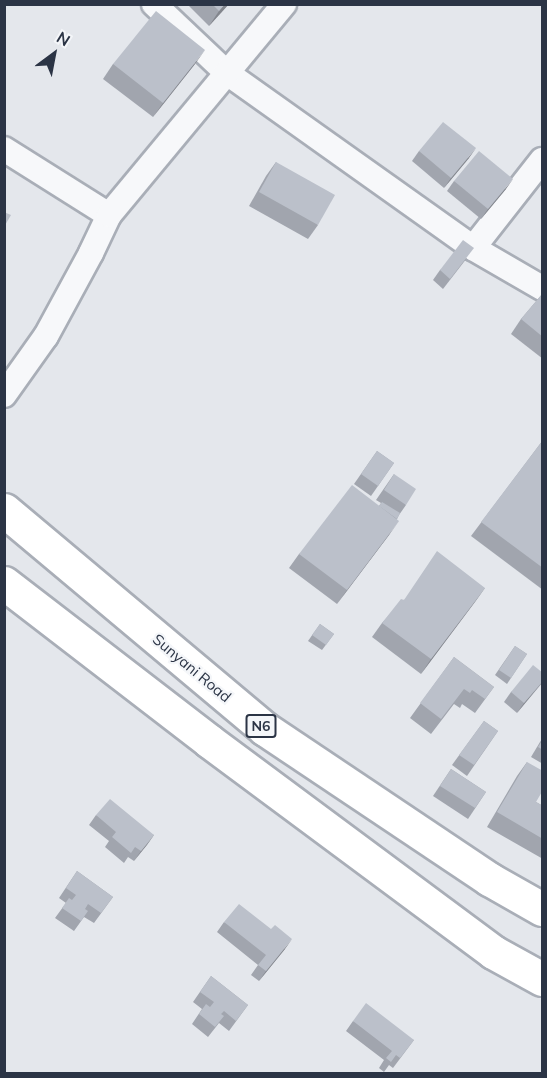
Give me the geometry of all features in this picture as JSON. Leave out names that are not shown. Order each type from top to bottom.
[{"type":"main road","name":"Sunyani Road","points":[[4,510],[265,729],[489,879],[543,909]]},
{"type":"main road","points":[[4,583],[209,741],[493,952],[543,979]]},
{"type":"street","points":[[154,4],[227,73],[472,248],[543,288]]},
{"type":"street","points":[[4,395],[46,336],[92,253],[109,214],[284,4]]},
{"type":"street","points":[[4,149],[109,214]]},
{"type":"street","points":[[472,248],[543,160]]},
{"type":"building","points":[[212,4],[225,4],[219,11]]},
{"type":"building","points":[[156,11],[205,50],[163,103],[113,64]]},
{"type":"building","points":[[443,122],[476,148],[451,178],[419,151]]},
{"type":"building","points":[[479,151],[513,179],[488,209],[454,181]]},
{"type":"building","points":[[276,162],[335,195],[318,225],[259,192]]},
{"type":"building","points":[[4,212],[11,215],[4,227]]},
{"type":"building","points":[[463,240],[474,248],[450,279],[440,270]]},
{"type":"building","points":[[543,293],[543,337],[521,319]]},
{"type":"building","points":[[543,440],[543,568],[481,522]]},
{"type":"building","points":[[377,451],[394,463],[378,486],[361,474]]},
{"type":"building","points":[[394,474],[416,489],[406,505],[384,490]]},
{"type":"building","points":[[352,485],[399,521],[347,590],[299,554]]},
{"type":"building","points":[[382,502],[400,513],[397,519],[379,506]]},
{"type":"building","points":[[437,551],[485,588],[431,659],[382,623],[401,599],[404,600]]},
{"type":"building","points":[[320,624],[334,634],[326,645],[312,635]]},
{"type":"building","points":[[515,646],[527,654],[511,678],[499,670]]},
{"type":"building","points":[[454,657],[494,687],[485,699],[472,690],[470,693],[464,689],[441,719],[420,703]]},
{"type":"building","points":[[533,665],[543,673],[543,681],[524,703],[511,692]]},
{"type":"building","points":[[484,721],[498,731],[474,765],[459,755]]},
{"type":"building","points":[[543,739],[543,750],[538,747]]},
{"type":"building","points":[[527,762],[543,771],[543,790],[536,802],[543,806],[543,839],[497,812]]},
{"type":"building","points":[[451,769],[486,792],[475,808],[440,786]]},
{"type":"building","points":[[110,799],[154,835],[141,851],[135,847],[131,853],[112,837],[116,832],[96,815]]},
{"type":"building","points":[[77,871],[113,897],[101,913],[88,904],[85,909],[88,911],[81,921],[62,908],[69,898],[72,900],[76,895],[66,888]]},
{"type":"building","points":[[239,904],[271,929],[275,925],[292,939],[266,971],[258,965],[266,955],[224,922]]},
{"type":"building","points":[[211,976],[248,1005],[236,1021],[224,1011],[221,1014],[224,1016],[215,1027],[199,1014],[206,1004],[210,1007],[214,1002],[200,992]]},
{"type":"building","points":[[366,1003],[414,1040],[400,1058],[396,1055],[391,1062],[386,1058],[392,1051],[353,1021]]}]
